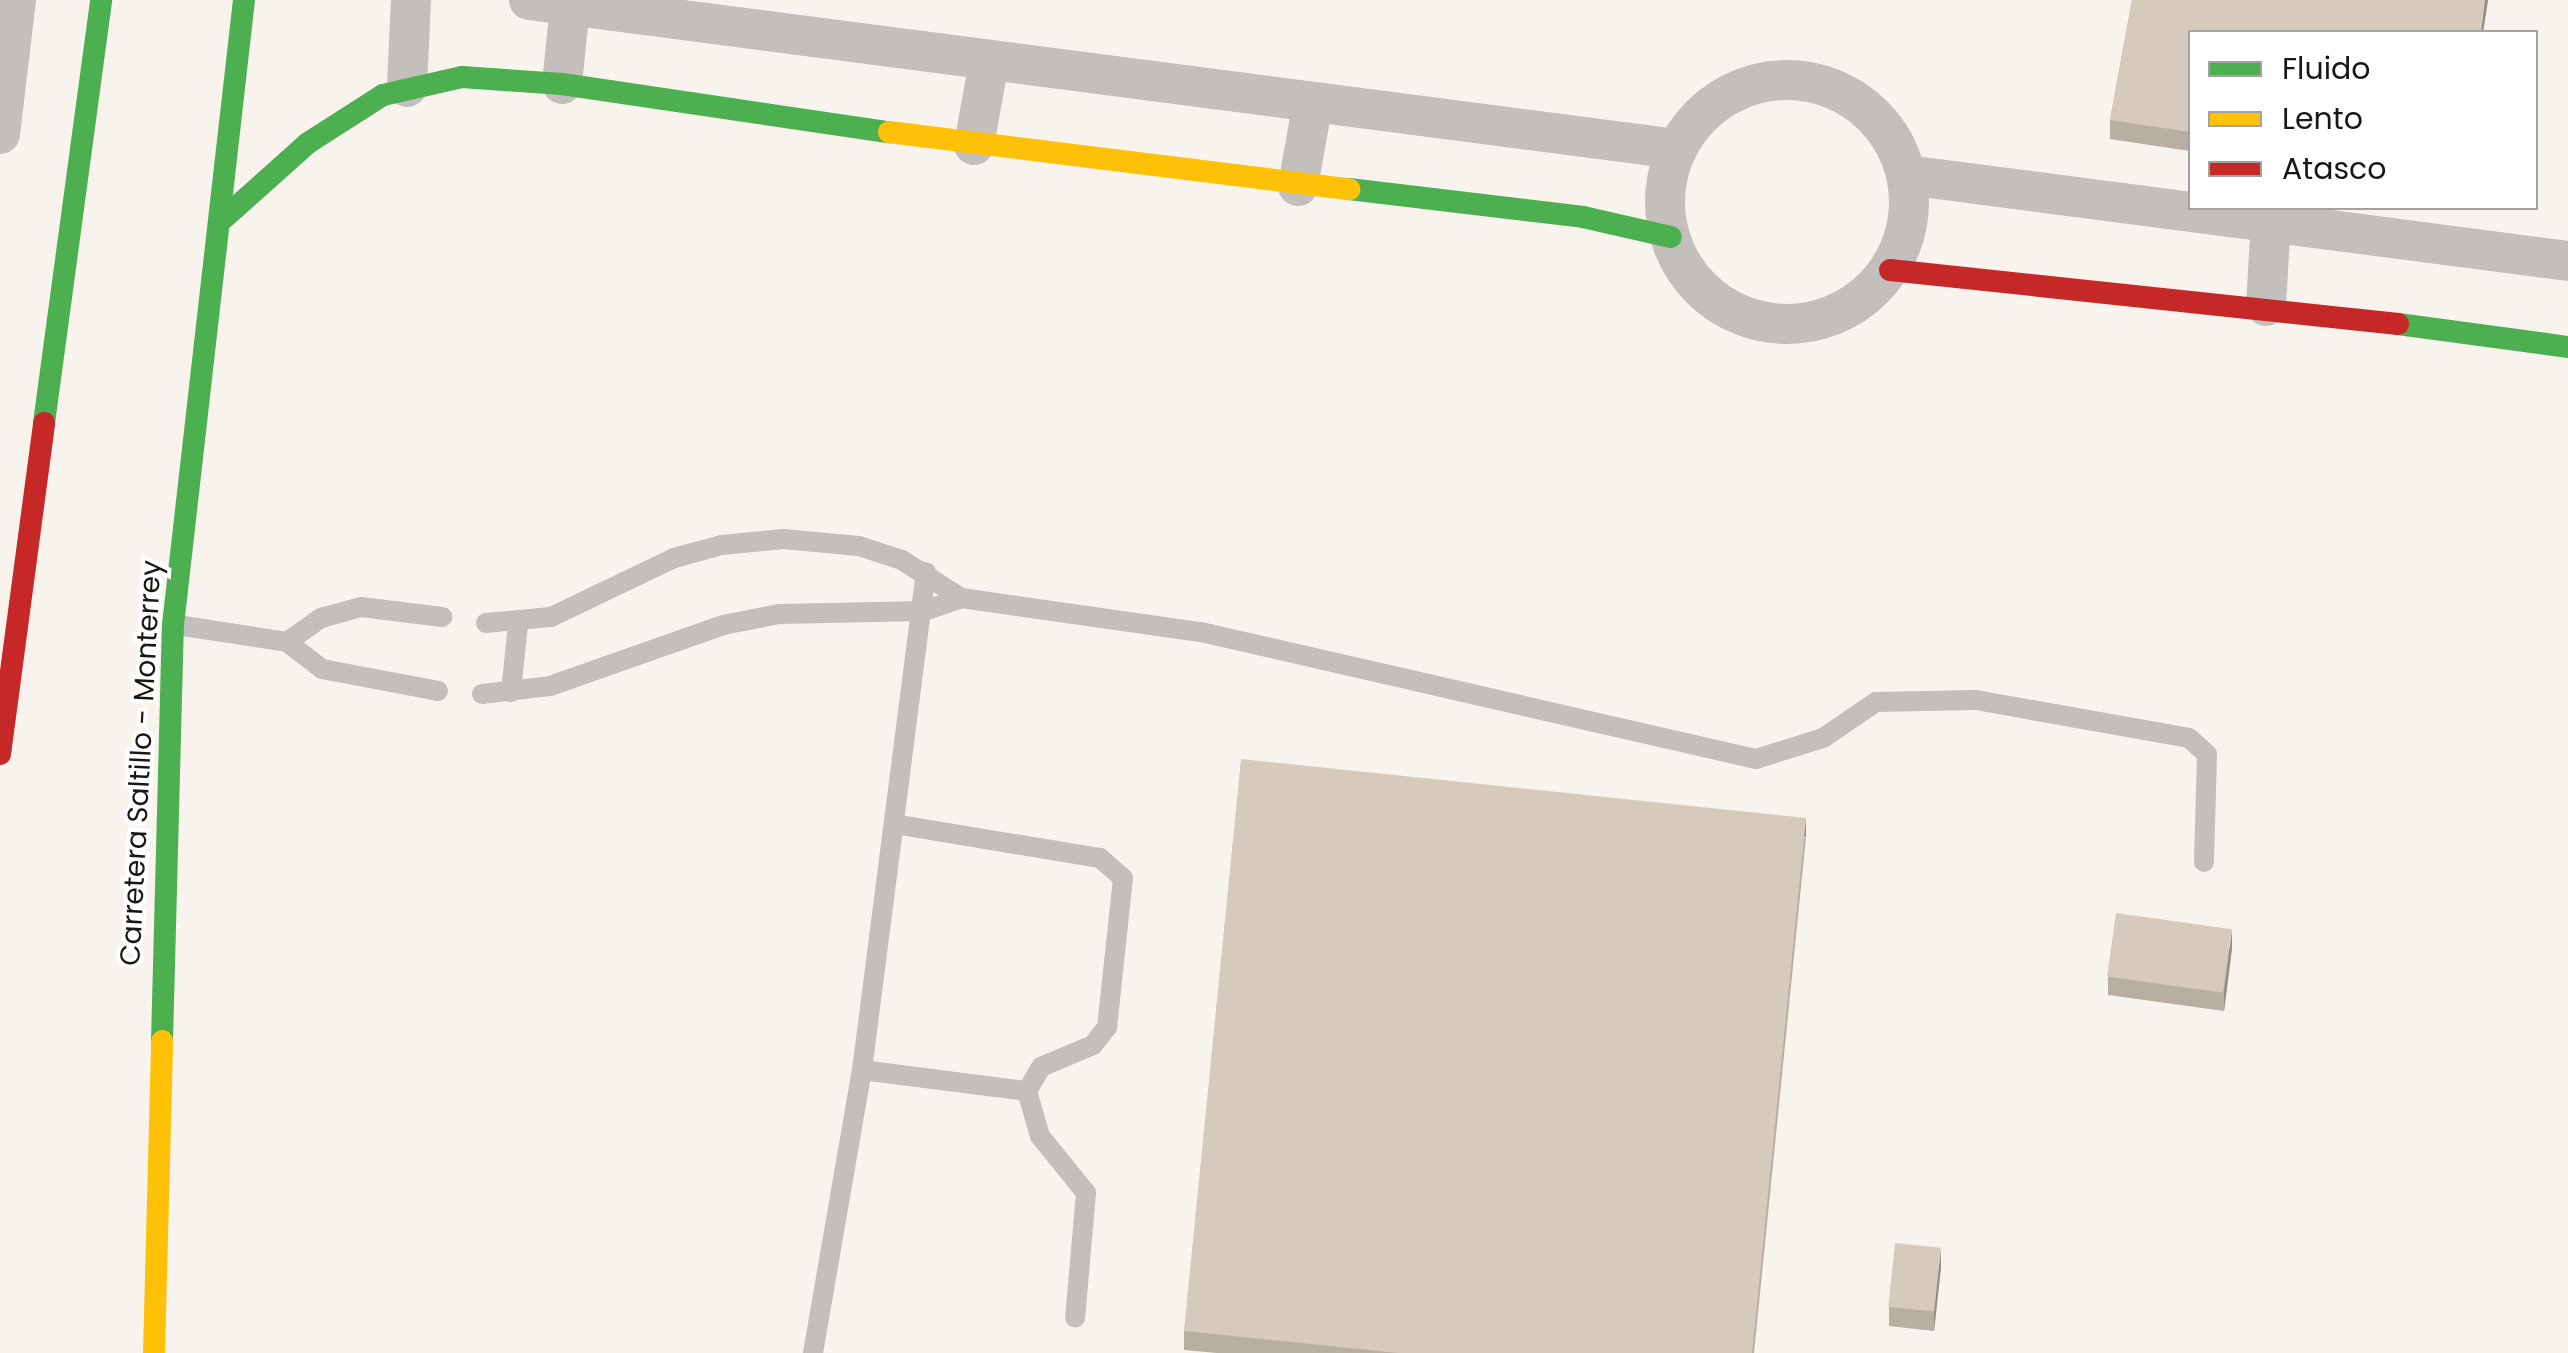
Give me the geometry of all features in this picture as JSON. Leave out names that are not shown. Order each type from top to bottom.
[{"type":"street","points":[[0,754],[101,0]]},
{"type":"street","name":"Carretera Saltillo - Monterrey","points":[[154,1353],[173,624],[224,218],[244,0]]},
{"type":"street","points":[[406,87],[411,0]]},
{"type":"street","points":[[530,0],[1677,149]]},
{"type":"street","points":[[0,134],[10,7]]},
{"type":"street","points":[[562,84],[570,7]]},
{"type":"street","points":[[974,145],[989,62]]},
{"type":"street","points":[[224,218],[308,143],[406,87],[462,77],[562,84],[974,145],[1298,186],[1583,216],[1672,237]]},
{"type":"street","points":[[1802,80],[1838,90],[1869,111],[1893,140],[1906,175],[1908,224],[1890,270],[1862,300],[1826,319],[1786,325],[1746,318],[1710,297],[1683,266],[1672,237],[1666,188],[1677,149],[1700,116],[1730,93],[1765,81],[1802,80]]},
{"type":"street","points":[[1298,186],[1313,102]]},
{"type":"street","points":[[1906,175],[2188,208]]},
{"type":"street","points":[[2203,210],[2568,260]]},
{"type":"street","points":[[2266,306],[2271,218]]},
{"type":"street","points":[[1890,270],[2266,306],[2568,347]]},
{"type":"lane","points":[[486,623],[518,624],[552,617],[674,558],[722,545],[782,539],[860,546],[926,572],[961,598]]},
{"type":"lane","points":[[814,1353],[862,1070],[926,572]]},
{"type":"lane","points":[[482,694],[512,692],[590,674],[723,625],[779,614],[924,611],[961,598],[1200,632],[1756,758],[1824,738],[1876,702],[1976,700],[2189,738],[2208,754],[2204,862]]},
{"type":"lane","points":[[287,642],[320,618],[361,606],[442,617]]},
{"type":"lane","points":[[173,624],[287,642],[322,669],[438,691]]},
{"type":"lane","points":[[512,692],[518,624]]},
{"type":"lane","points":[[894,824],[1100,858],[1123,878],[1107,1027],[1094,1045],[1042,1067],[1027,1091],[1040,1136],[1086,1194],[1074,1318]]},
{"type":"lane","points":[[862,1070],[1027,1091]]},
{"type":"building","points":[[2132,0],[2485,0],[2481,30],[2188,30],[2188,132],[2110,120]]},
{"type":"building","points":[[1241,759],[1806,818],[1752,1353],[1398,1353],[1184,1331]]},
{"type":"building","points":[[2116,913],[2232,929],[2223,993],[2107,976]]},
{"type":"building","points":[[1895,1243],[1941,1248],[1934,1311],[1888,1307]]},
{"type":"traffic: fast","points":[[44,423],[101,0]]},
{"type":"traffic: fast","points":[[162,1041],[173,625],[244,0]]},
{"type":"traffic: fast","points":[[224,218],[308,143],[383,95],[462,77],[562,84],[889,132]]},
{"type":"traffic: fast","points":[[1349,189],[1583,217],[1671,237]]},
{"type":"traffic: fast","points":[[2398,324],[2568,347]]},
{"type":"traffic: slow","points":[[889,132],[1349,189]]},
{"type":"traffic: slow","points":[[154,1353],[162,1041]]},
{"type":"traffic: jam","points":[[1890,270],[2398,324]]},
{"type":"traffic: jam","points":[[0,754],[44,423]]}]
